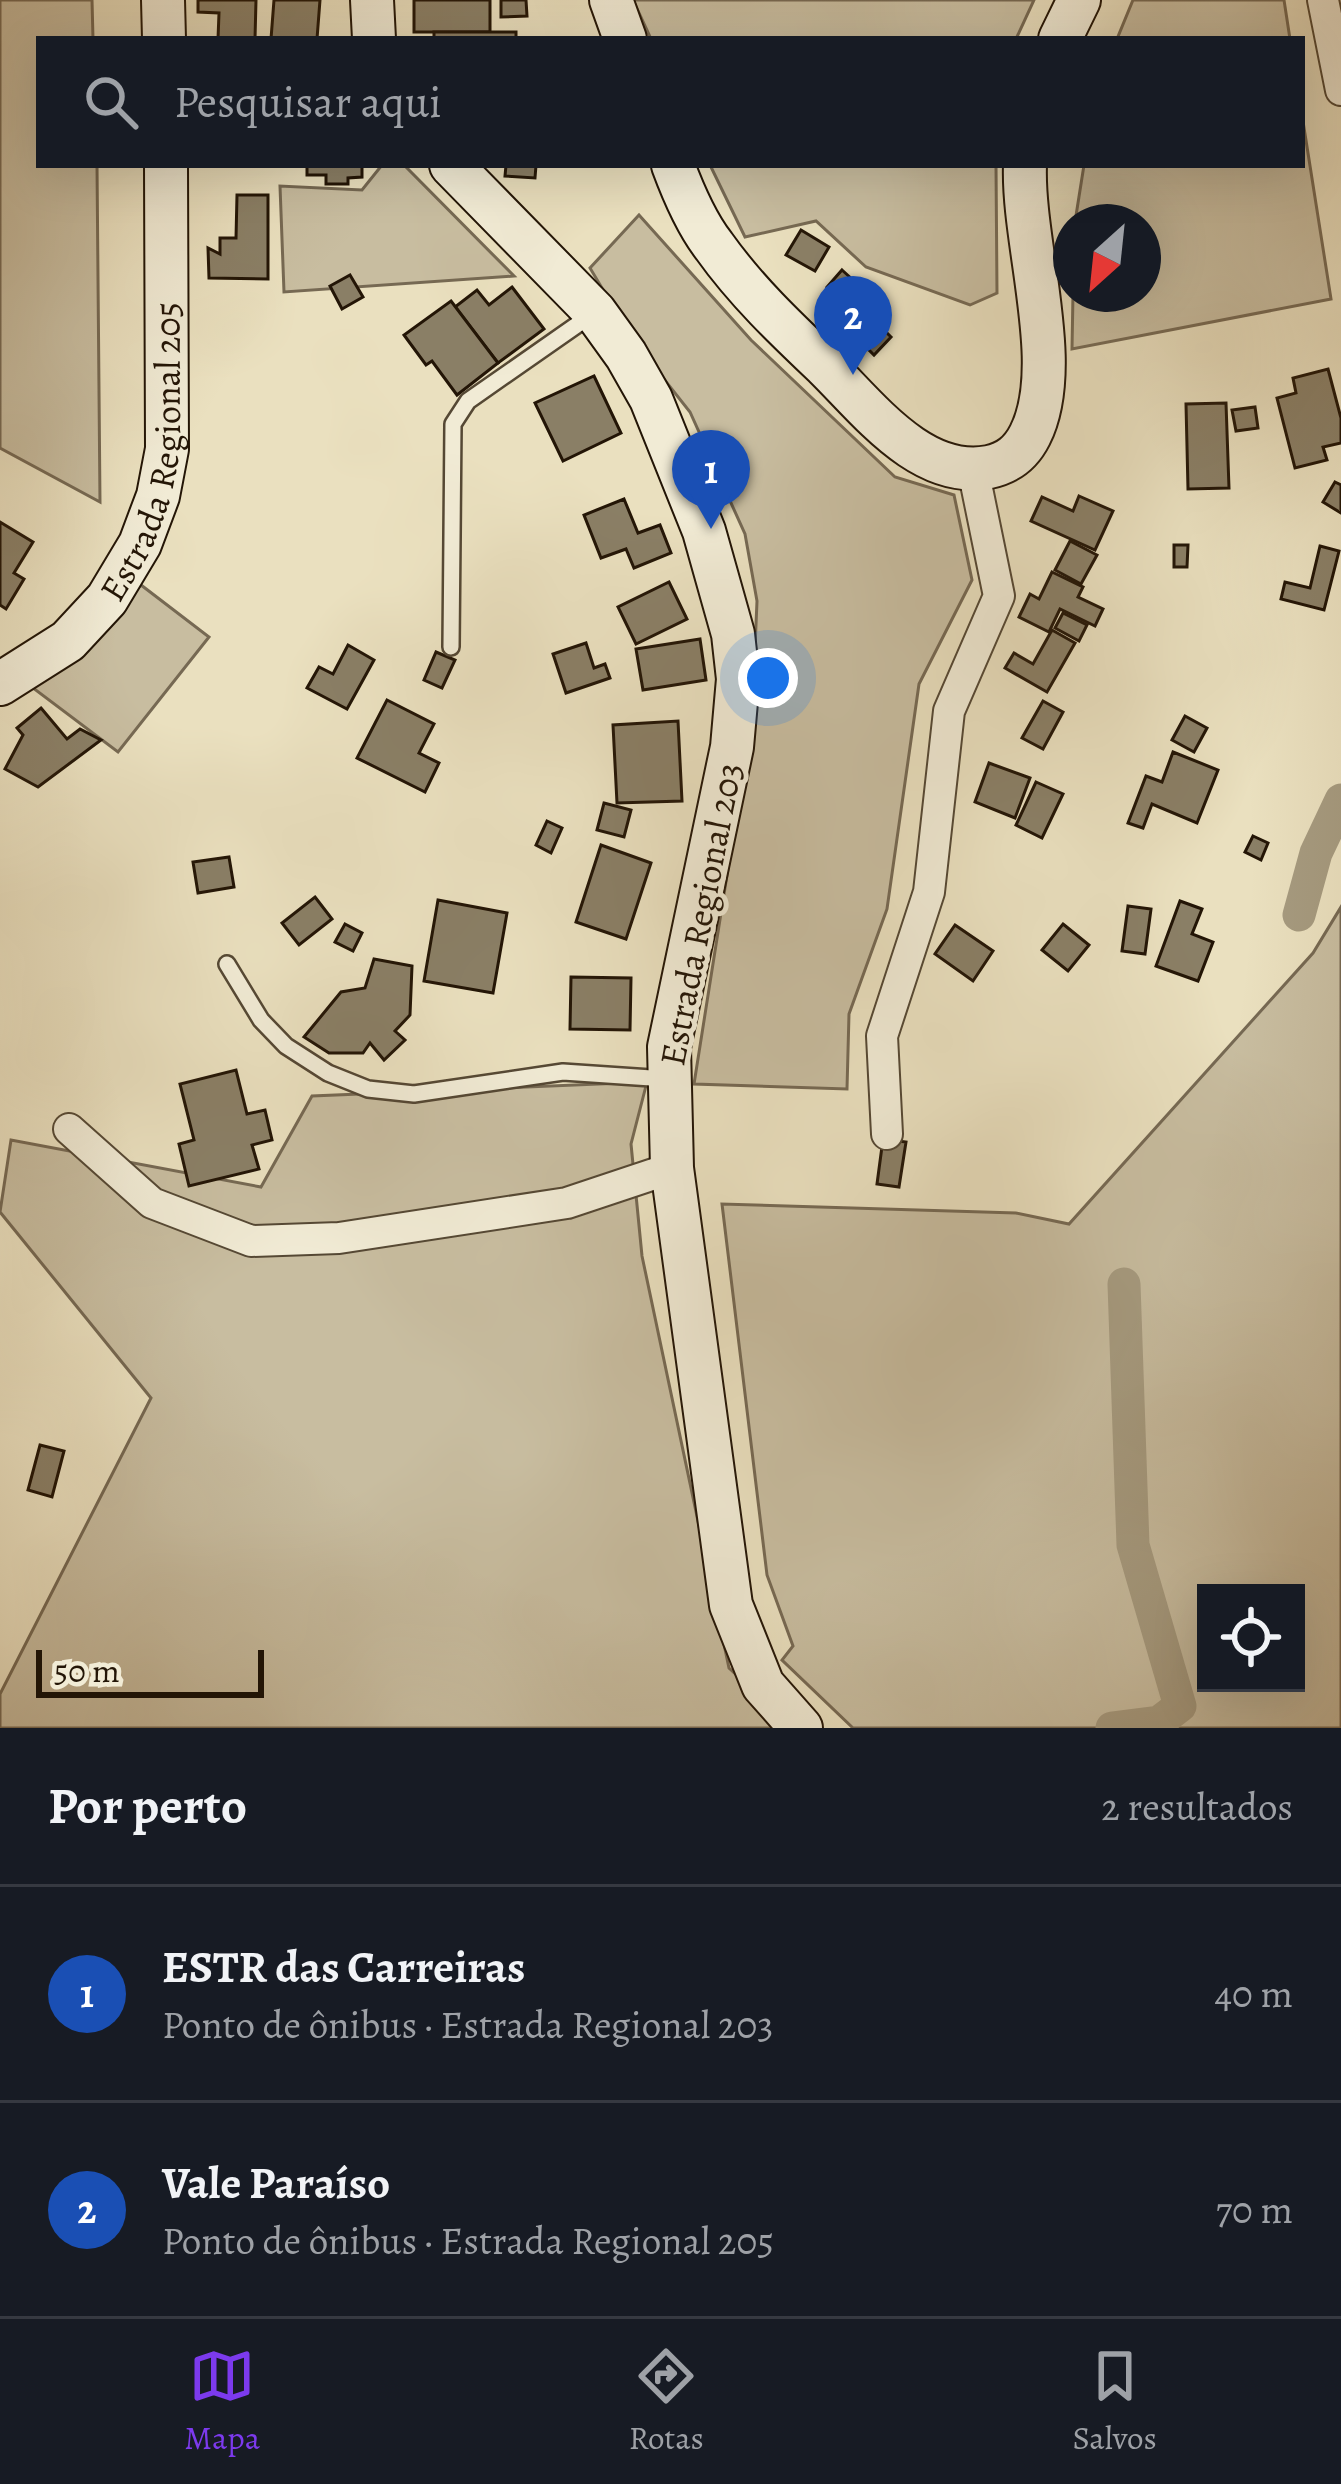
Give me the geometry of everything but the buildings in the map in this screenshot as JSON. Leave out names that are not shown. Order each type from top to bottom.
[{"type":"main road","points":[[163,0],[164,36]]},
{"type":"main road","points":[[372,0],[374,36]]},
{"type":"main road","points":[[611,0],[625,36]]},
{"type":"main road","points":[[1061,36],[1079,0]]},
{"type":"main road","name":"Estrada Regional 205","points":[[0,684],[68,641],[107,599],[140,544],[158,496],[167,448],[166,168]]},
{"type":"main road","name":"Estrada Regional 203","points":[[454,168],[612,332],[651,399],[704,531],[733,634],[738,679],[732,747],[669,1047],[672,1168],[731,1605],[763,1685],[801,1728]]},
{"type":"main road","points":[[674,168],[710,242],[760,304],[902,441],[951,467],[973,469],[1008,461],[1022,449],[1042,397],[1045,357],[1030,249],[1025,168]]},
{"type":"street","points":[[1323,0],[1341,90]]},
{"type":"street","points":[[887,1134],[882,1036],[929,892],[949,711],[999,596],[973,469]]},
{"type":"street","points":[[69,1129],[152,1203],[251,1240],[339,1238],[567,1203],[672,1168]]},
{"type":"lane","points":[[451,647],[453,424],[468,401],[595,312]]},
{"type":"lane","points":[[227,964],[261,1020],[286,1046],[328,1073],[368,1089],[414,1094],[562,1072],[668,1079]]},
{"type":"shaded area","points":[[0,0],[92,0],[93,36],[36,36],[36,168],[97,168],[100,502],[0,448]]},
{"type":"shaded area","points":[[633,0],[1034,0],[1017,36],[650,36]]},
{"type":"shaded area","points":[[1133,0],[1284,0],[1290,36],[1118,36]]},
{"type":"shaded area","points":[[1305,134],[1331,299],[1072,349],[1073,312],[1161,312],[1161,204],[1078,204],[1084,168],[1305,168]]},
{"type":"shaded area","points":[[380,168],[407,168],[514,276],[284,292],[280,186],[362,190]]},
{"type":"shaded area","points":[[711,168],[996,168],[997,293],[970,305],[866,267],[816,221],[745,237]]},
{"type":"shaded area","points":[[639,215],[751,340],[895,477],[954,495],[972,580],[919,684],[887,909],[849,1014],[847,1089],[694,1084],[752,717],[757,601],[745,534],[690,412],[633,340],[590,268]]},
{"type":"shaded area","points":[[141,585],[209,637],[118,752],[33,688]]},
{"type":"shaded area","points":[[1341,907],[1341,1728],[853,1728],[782,1660],[793,1646],[767,1575],[722,1204],[1016,1213],[1069,1224],[1313,953]]},
{"type":"shaded area","points":[[647,1082],[631,1144],[642,1256],[729,1668],[793,1728],[0,1728],[0,1694],[151,1398],[0,1212],[11,1140],[261,1187],[312,1096]]},
{"type":"waterway","points":[[1299,915],[1316,853],[1341,800]]},
{"type":"waterway","points":[[1112,1728],[1159,1722],[1180,1706],[1133,1545],[1124,1284]]},
{"type":"place","name":"Vale Paraíso","points":[[853,375]]},
{"type":"place","name":"ESTR das Carreiras","points":[[711,529]]}]
